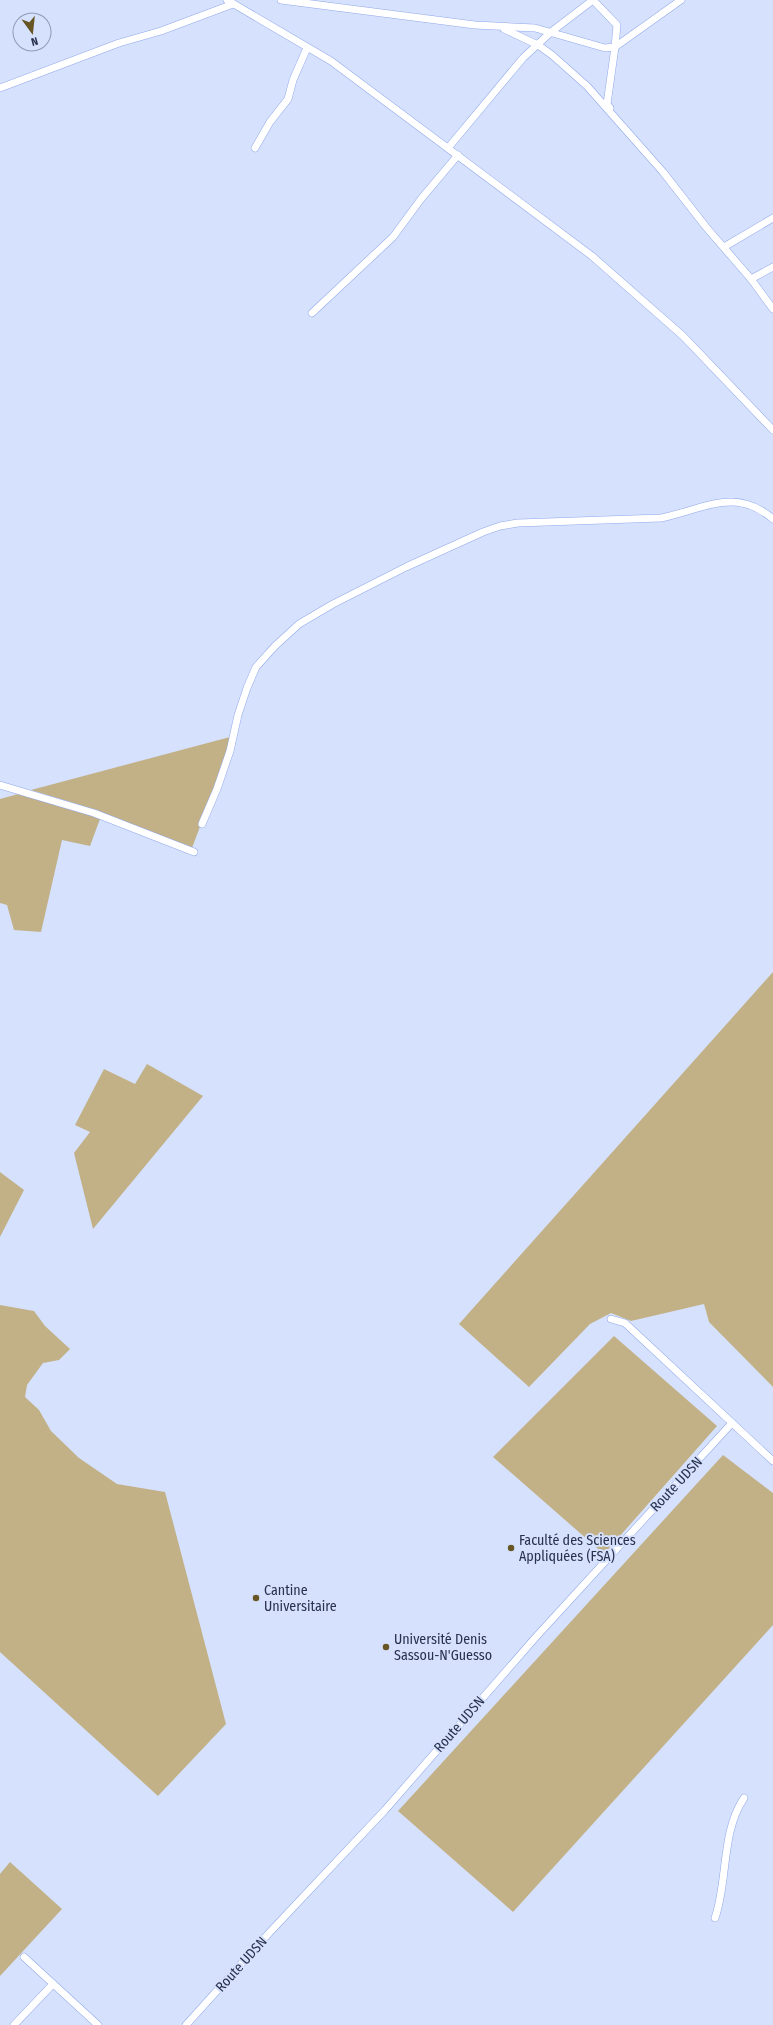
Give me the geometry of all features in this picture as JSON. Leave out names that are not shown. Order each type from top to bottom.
[{"type":"street","points":[[281,0],[500,27],[535,28],[595,46],[615,47],[681,0]]},
{"type":"street","points":[[448,148],[511,71],[551,32],[593,0],[617,25],[607,104],[612,112]]},
{"type":"street","points":[[0,88],[119,43],[161,31],[230,2],[330,61],[580,247],[648,303],[712,365],[773,430]]},
{"type":"street","points":[[500,27],[538,45],[588,86],[612,112],[751,279],[773,309]]},
{"type":"street","points":[[256,148],[270,122],[288,99],[293,80],[307,48]]},
{"type":"street","points":[[312,313],[393,237],[421,199],[458,155]]},
{"type":"street","points":[[724,247],[773,218]]},
{"type":"street","points":[[751,279],[773,267]]},
{"type":"street","points":[[202,824],[217,789],[230,751],[238,715],[256,667],[275,646],[299,624],[334,604],[406,567],[500,526],[661,518],[723,502],[739,502],[752,506],[773,519]]},
{"type":"street","points":[[0,785],[94,813],[194,852]]},
{"type":"street","points":[[611,1319],[625,1323],[773,1461]]},
{"type":"street","name":"Route UDSN","points":[[186,2025],[385,1810],[535,1638],[732,1423]]},
{"type":"street","points":[[716,1918],[722,1900],[723,1870],[736,1809],[744,1798]]},
{"type":"street","points":[[24,1957],[98,2025]]},
{"type":"street","points":[[14,2025],[52,1984]]},
{"type":"shaded area","points":[[230,737],[228,752],[192,848],[93,809],[31,790]]},
{"type":"shaded area","points":[[22,793],[57,802],[100,819],[90,846],[62,840],[41,932],[14,930],[7,905],[0,903],[0,799]]},
{"type":"shaded area","points":[[773,972],[773,1387],[709,1322],[704,1304],[631,1321],[611,1313],[590,1324],[529,1387],[459,1324]]},
{"type":"shaded area","points":[[147,1064],[203,1096],[93,1229],[74,1153],[90,1132],[75,1125],[104,1069],[135,1084]]},
{"type":"shaded area","points":[[0,1172],[24,1190],[0,1237]]},
{"type":"shaded area","points":[[0,1305],[34,1311],[45,1326],[70,1349],[59,1360],[43,1363],[27,1385],[25,1397],[39,1410],[51,1431],[79,1458],[117,1484],[165,1492],[226,1724],[158,1796],[0,1652]]},
{"type":"shaded area","points":[[614,1336],[717,1426],[604,1554],[493,1457]]},
{"type":"shaded area","points":[[723,1455],[773,1493],[773,1625],[513,1912],[398,1811]]},
{"type":"shaded area","points":[[10,1862],[62,1909],[0,1976],[0,1874]]},
{"type":"place","name":"Faculté des Sciences Appliquées (FSA)","points":[[511,1548]]},
{"type":"place","name":"Cantine Universitaire","points":[[256,1598]]},
{"type":"place","name":"Université Denis Sassou-N'Guesso","points":[[386,1647]]}]
